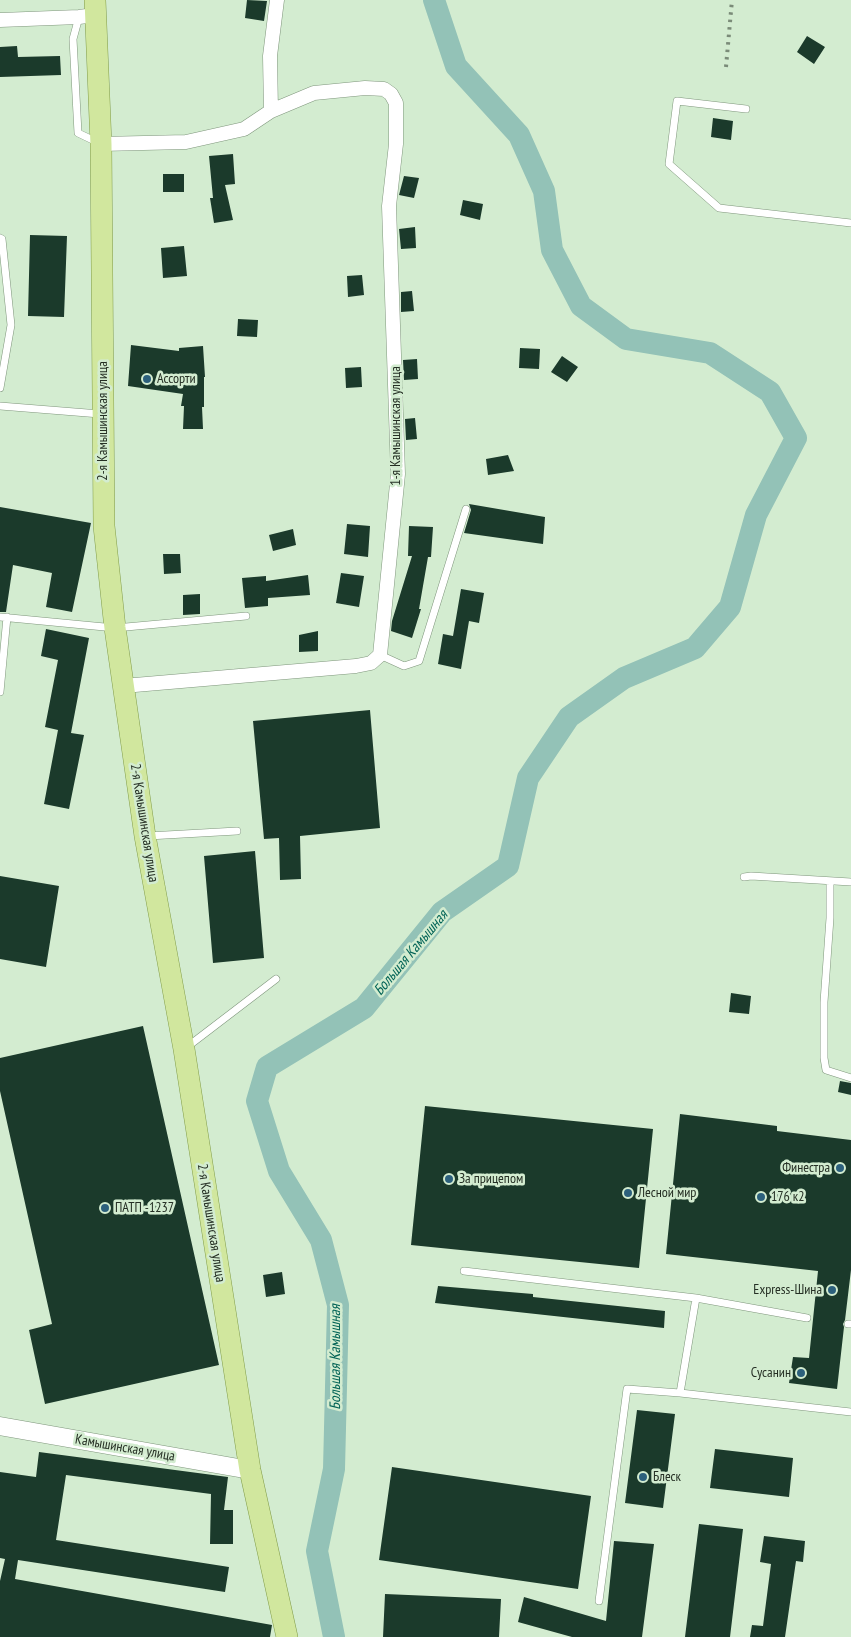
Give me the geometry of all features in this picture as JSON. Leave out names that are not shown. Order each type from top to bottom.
[{"type":"main road","name":"2-я Камышинская улица","points":[[90,11],[101,144],[104,526],[115,628],[145,836],[184,1049],[250,1470],[287,1637]]},
{"type":"street","points":[[271,111],[270,56],[277,0]]},
{"type":"street","points":[[0,20],[90,11]]},
{"type":"street","name":"1-я Камышинская улица","points":[[101,144],[186,142],[244,129],[271,111],[314,93],[365,88],[384,89],[391,94],[396,103],[396,144],[389,206],[398,474],[380,655]]},
{"type":"street","points":[[123,686],[356,666],[371,663],[380,655]]},
{"type":"street","name":"Камышинская улица","points":[[0,1426],[250,1470]]},
{"type":"lane","points":[[746,109],[677,101],[669,164],[719,208],[851,223]]},
{"type":"lane","points":[[0,238],[2,239],[11,325],[0,388]]},
{"type":"lane","points":[[0,406],[103,414]]},
{"type":"lane","points":[[380,655],[404,666],[419,661],[466,509]]},
{"type":"lane","points":[[0,692],[4,617],[115,628],[246,616]]},
{"type":"lane","points":[[145,836],[237,831]]},
{"type":"lane","points":[[744,877],[851,882]]},
{"type":"lane","points":[[830,881],[830,918],[824,1002],[824,1058],[826,1070],[851,1078]]},
{"type":"lane","points":[[184,1049],[276,979]]},
{"type":"lane","points":[[464,1271],[696,1298],[806,1318]]},
{"type":"lane","points":[[680,1393],[696,1298]]},
{"type":"lane","points":[[599,1601],[627,1389],[851,1412]]},
{"type":"building","points":[[247,0],[267,1],[264,21],[245,18]]},
{"type":"building","points":[[807,36],[825,47],[814,64],[797,52]]},
{"type":"building","points":[[17,46],[18,57],[60,56],[61,75],[0,77],[0,47]]},
{"type":"building","points":[[713,118],[733,121],[731,140],[711,137]]},
{"type":"building","points":[[233,154],[235,184],[225,185],[233,220],[214,223],[210,198],[213,198],[209,156]]},
{"type":"building","points":[[163,174],[184,174],[184,192],[163,192]]},
{"type":"building","points":[[404,176],[419,178],[414,198],[399,195]]},
{"type":"building","points":[[463,200],[483,204],[480,220],[460,215]]},
{"type":"building","points":[[415,227],[416,248],[401,249],[399,229]]},
{"type":"building","points":[[30,235],[67,236],[64,317],[28,316]]},
{"type":"building","points":[[184,246],[187,276],[163,278],[161,248]]},
{"type":"building","points":[[362,275],[364,295],[348,297],[347,276]]},
{"type":"building","points":[[412,291],[414,311],[401,312],[401,292]]},
{"type":"building","points":[[238,319],[258,320],[257,337],[237,336]]},
{"type":"building","points":[[131,345],[179,351],[179,348],[203,346],[205,377],[204,407],[202,407],[203,429],[183,429],[184,406],[181,406],[183,394],[128,386]]},
{"type":"building","points":[[520,348],[540,349],[539,369],[519,368]]},
{"type":"building","points":[[562,356],[578,367],[567,382],[551,372]]},
{"type":"building","points":[[417,359],[418,379],[404,380],[403,360]]},
{"type":"building","points":[[361,367],[362,387],[346,388],[345,368]]},
{"type":"building","points":[[415,418],[417,439],[406,440],[405,419]]},
{"type":"building","points":[[508,455],[514,471],[488,475],[486,459]]},
{"type":"building","points":[[469,504],[545,517],[543,544],[464,533],[471,510]]},
{"type":"building","points":[[0,507],[91,523],[72,612],[46,607],[52,573],[13,565],[6,612],[0,612]]},
{"type":"building","points":[[347,524],[370,526],[368,557],[344,554]]},
{"type":"building","points":[[409,526],[433,527],[431,557],[428,557],[419,609],[421,609],[412,638],[391,631],[392,621],[412,556],[408,556]]},
{"type":"building","points":[[293,529],[296,545],[273,551],[269,535]]},
{"type":"building","points":[[163,554],[180,554],[181,573],[164,574]]},
{"type":"building","points":[[341,573],[364,576],[359,607],[336,603]]},
{"type":"building","points":[[308,575],[310,595],[268,598],[268,606],[245,608],[242,578],[266,576],[266,581]]},
{"type":"building","points":[[461,589],[484,593],[479,623],[469,621],[461,669],[438,664],[443,634],[453,636]]},
{"type":"building","points":[[200,594],[200,614],[183,615],[183,595]]},
{"type":"building","points":[[46,629],[89,638],[71,733],[84,735],[69,809],[44,804],[58,730],[45,727],[58,660],[41,656]]},
{"type":"building","points":[[318,631],[318,651],[299,652],[299,635]]},
{"type":"building","points":[[370,710],[380,828],[300,836],[301,879],[280,880],[279,838],[264,839],[253,721]]},
{"type":"building","points":[[255,851],[264,958],[213,963],[204,856]]},
{"type":"building","points":[[0,876],[59,886],[46,967],[0,959]]},
{"type":"building","points":[[731,993],[751,996],[749,1014],[729,1012]]},
{"type":"building","name":"ПАТП -1237","points":[[143,1026],[219,1365],[45,1404],[29,1330],[52,1324],[0,1091],[0,1058]]},
{"type":"building","points":[[840,1081],[851,1083],[851,1095],[838,1092]]},
{"type":"building","points":[[425,1106],[653,1129],[639,1268],[411,1245]]},
{"type":"building","name":"176 к2","points":[[680,1114],[777,1126],[777,1131],[851,1140],[851,1270],[843,1324],[837,1389],[789,1383],[793,1357],[809,1358],[818,1271],[666,1254]]},
{"type":"building","points":[[282,1272],[285,1294],[266,1297],[263,1275]]},
{"type":"building","points":[[438,1286],[533,1294],[533,1297],[665,1311],[664,1328],[435,1303]]},
{"type":"building","points":[[637,1410],[675,1414],[663,1508],[625,1503]]},
{"type":"building","points":[[715,1449],[793,1458],[789,1497],[710,1488]]},
{"type":"building","points":[[39,1452],[228,1477],[224,1510],[233,1510],[233,1544],[210,1544],[211,1494],[66,1475],[56,1540],[229,1567],[225,1592],[18,1560],[15,1579],[272,1625],[270,1637],[0,1637],[0,1581],[5,1559],[0,1558],[0,1472],[36,1477]]},
{"type":"building","points":[[392,1467],[591,1496],[578,1589],[379,1560]]},
{"type":"building","points":[[699,1524],[743,1529],[730,1637],[685,1637]]},
{"type":"building","points":[[764,1536],[805,1541],[803,1562],[796,1561],[785,1637],[750,1637],[752,1625],[763,1626],[771,1564],[760,1562]]},
{"type":"building","points":[[614,1541],[654,1544],[642,1637],[572,1637],[518,1622],[524,1597],[606,1621]]},
{"type":"building","points":[[385,1594],[501,1599],[499,1637],[383,1637]]},
{"type":"waterway","name":"Большая Камышная","points":[[334,1637],[317,1551],[334,1469],[338,1305],[321,1240],[279,1171],[257,1101],[267,1067],[364,1008],[442,912],[508,866],[528,778],[569,717],[624,678],[695,648],[730,607],[756,515],[796,438],[770,392],[710,353],[626,339],[581,306],[552,250],[544,191],[519,135],[456,66],[434,0]]},
{"type":"railway","points":[[726,67],[732,0]]},
{"type":"place","name":"Ассорти","points":[[147,379]]},
{"type":"place","name":"Финестра","points":[[840,1168]]},
{"type":"place","name":"За прицепом","points":[[449,1179]]},
{"type":"place","name":"Лесной мир","points":[[628,1193]]},
{"type":"place","name":"176 к2","points":[[761,1197]]},
{"type":"place","name":"ПАТП -1237","points":[[105,1208]]},
{"type":"place","name":"Express-Шина","points":[[832,1290]]},
{"type":"place","name":"Сусанин","points":[[801,1373]]},
{"type":"place","name":"Блеск","points":[[643,1477]]}]
